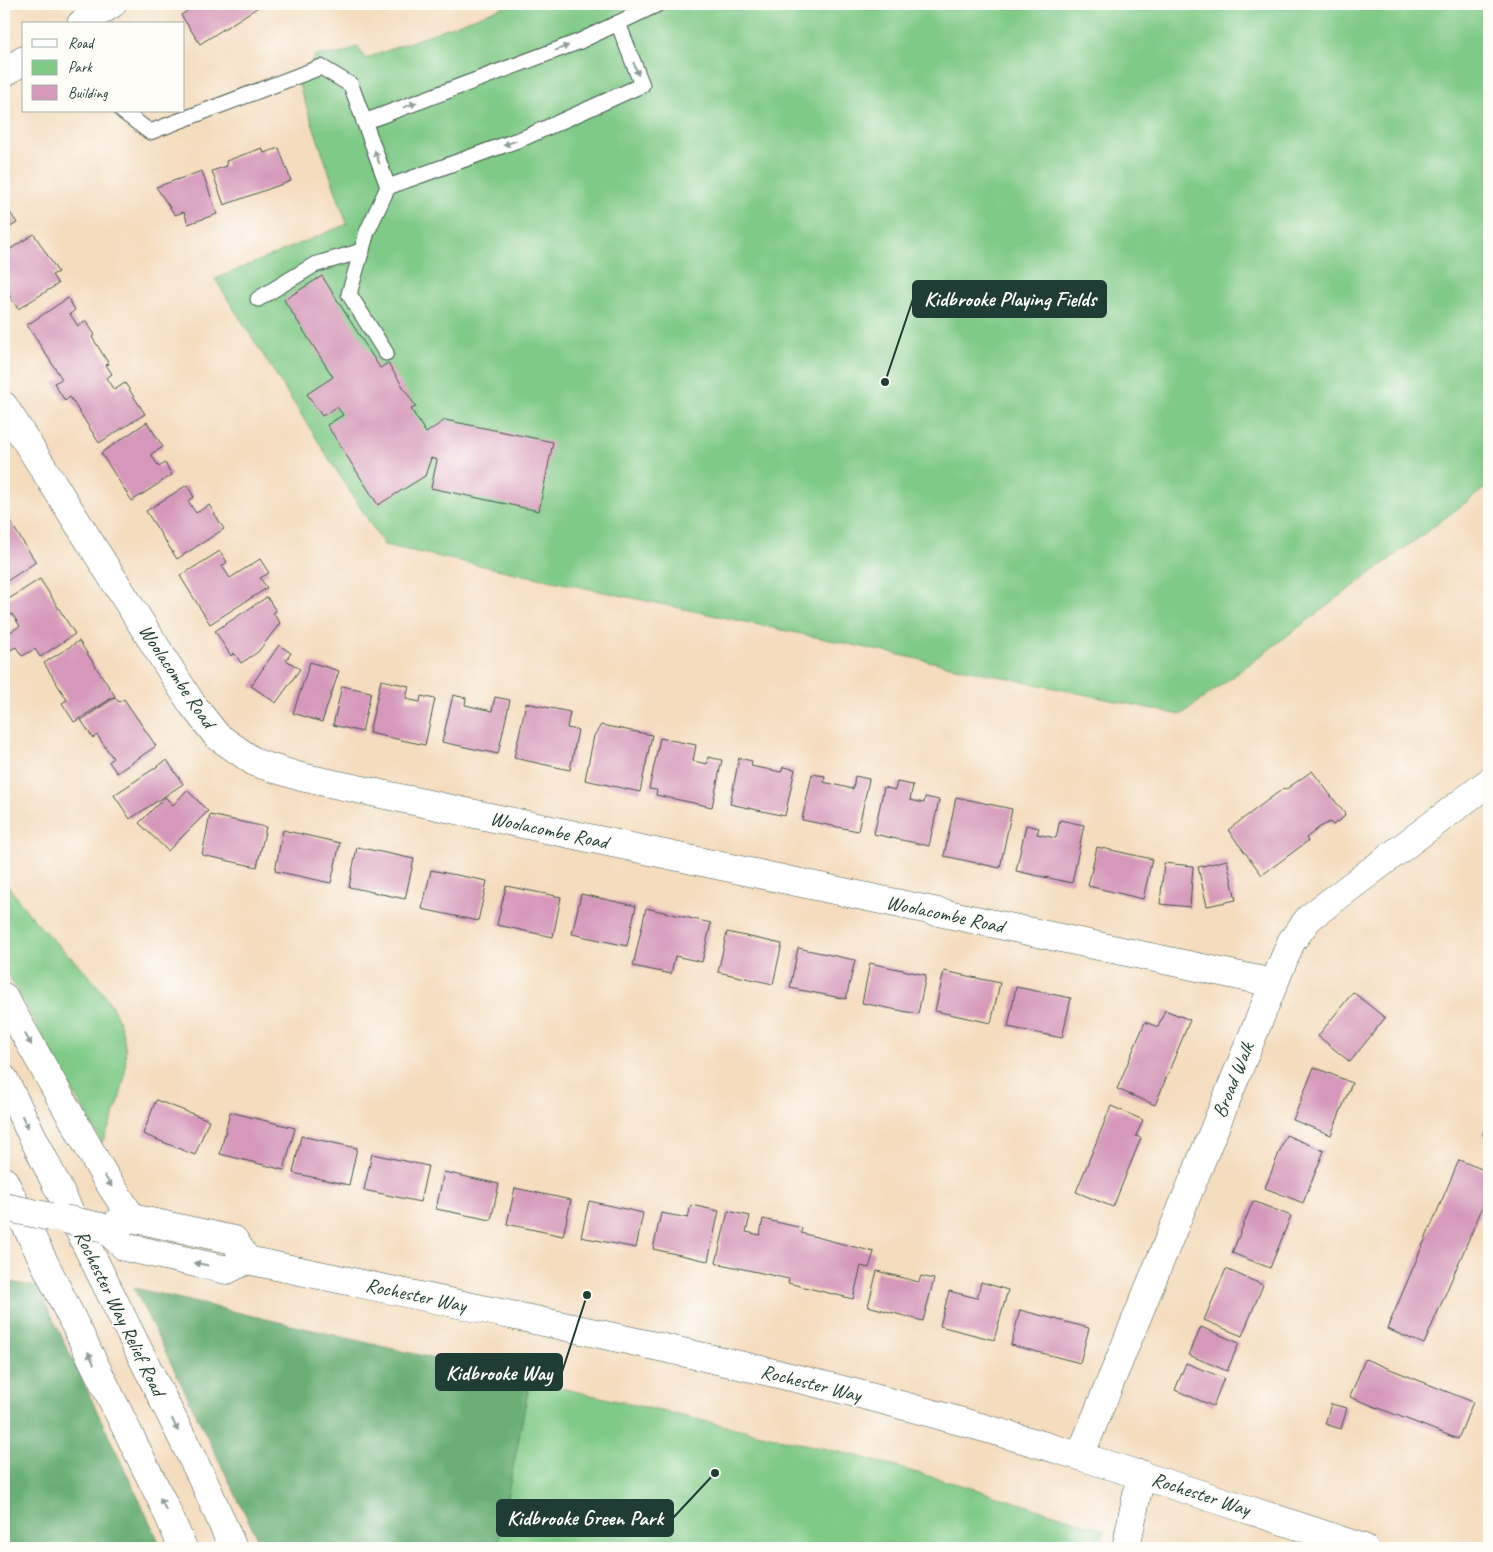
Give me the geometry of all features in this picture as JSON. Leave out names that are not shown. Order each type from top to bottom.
[{"type":"main road","points":[[84,22],[112,4]]},
{"type":"main road","points":[[4,73],[22,61]]},
{"type":"main road","name":"Woolacombe Road","points":[[4,406],[192,704],[217,736],[256,763],[317,781],[1273,983]]},
{"type":"main road","name":"Broad Walk","points":[[1080,1456],[1290,942],[1308,918],[1489,782]]},
{"type":"main road","points":[[4,997],[104,1175],[132,1218]]},
{"type":"main road","name":"Rochester Way Relief Road","points":[[4,1078],[206,1486],[233,1548]]},
{"type":"main road","points":[[4,1181],[183,1548]]},
{"type":"main road","points":[[4,1207],[104,1228],[125,1247],[227,1270],[247,1260],[234,1240],[132,1218],[104,1228]]},
{"type":"main road","name":"Rochester Way","points":[[247,1260],[581,1330],[806,1381],[1141,1474],[1364,1548]]},
{"type":"main road","points":[[1126,1548],[1141,1474]]},
{"type":"lane","points":[[364,122],[578,42],[658,4]]},
{"type":"lane","points":[[386,353],[349,294],[367,232],[388,187],[526,137],[642,85],[618,23]]},
{"type":"lane","points":[[123,112],[150,132],[321,67],[351,85],[388,187]]},
{"type":"lane","points":[[258,299],[314,266],[362,251]]},
{"type":"green space","points":[[511,4],[1489,4],[1489,485],[1181,715],[384,545],[215,279],[347,224],[299,85],[315,55],[341,54],[358,46],[365,59]]},
{"type":"green space","points":[[4,880],[32,917],[99,987],[111,1005],[120,1025],[125,1046],[124,1080],[110,1126],[102,1143],[4,967]]},
{"type":"green space","points":[[4,1281],[38,1287],[162,1548],[4,1548]]},
{"type":"green space","points":[[134,1288],[530,1381],[497,1548],[262,1548]]},
{"type":"green space","points":[[530,1381],[857,1456],[978,1490],[1104,1530],[1100,1548],[497,1548]]},
{"type":"building","points":[[198,4],[263,4],[200,44],[181,15]]},
{"type":"building","points":[[262,148],[264,153],[279,148],[291,181],[224,205],[212,171],[227,166],[226,161]]},
{"type":"building","points":[[202,171],[217,214],[188,224],[184,212],[175,215],[156,187]]},
{"type":"building","points":[[9,211],[17,223],[4,231],[4,215]]},
{"type":"building","points":[[34,234],[58,272],[52,275],[58,284],[18,309],[4,287],[4,253]]},
{"type":"building","points":[[322,276],[380,368],[388,363],[416,407],[411,409],[426,433],[445,420],[553,442],[539,511],[431,488],[437,460],[431,458],[425,476],[378,505],[327,425],[343,415],[337,407],[322,416],[307,394],[333,377],[284,300]]},
{"type":"building","points":[[68,298],[75,310],[70,314],[78,326],[86,321],[95,335],[92,337],[109,364],[106,365],[112,374],[106,378],[114,390],[125,383],[145,414],[99,443],[70,397],[65,401],[54,383],[62,379],[27,325]]},
{"type":"building","points":[[147,422],[163,447],[151,454],[159,467],[165,463],[172,475],[132,501],[101,453]]},
{"type":"building","points":[[187,485],[194,497],[188,501],[196,513],[209,505],[224,529],[177,559],[146,511]]},
{"type":"building","points":[[4,515],[36,562],[4,583]]},
{"type":"building","points":[[220,551],[227,562],[222,566],[230,578],[260,559],[269,573],[260,578],[267,588],[210,624],[180,576]]},
{"type":"building","points":[[40,579],[75,634],[40,657],[35,649],[22,656],[16,647],[7,652],[4,647],[4,636],[20,626],[12,614],[7,617],[4,613],[4,602]]},
{"type":"building","points":[[267,597],[276,611],[273,613],[280,623],[258,652],[241,663],[234,653],[231,656],[215,631]]},
{"type":"building","points":[[79,641],[115,696],[74,722],[62,703],[67,700],[44,663]]},
{"type":"building","points":[[279,645],[291,653],[286,660],[300,669],[276,703],[251,686]]},
{"type":"building","points":[[310,662],[339,671],[322,722],[293,713]]},
{"type":"building","points":[[381,680],[409,686],[406,699],[420,702],[421,696],[435,699],[425,745],[369,733]]},
{"type":"building","points":[[342,686],[371,692],[362,732],[333,725]]},
{"type":"building","points":[[453,695],[466,698],[465,705],[492,711],[495,697],[510,700],[498,754],[442,742]]},
{"type":"building","points":[[115,697],[119,702],[124,699],[156,746],[117,773],[109,762],[113,758],[97,735],[93,738],[81,720]]},
{"type":"building","points":[[526,703],[570,712],[567,728],[578,730],[570,770],[514,758]]},
{"type":"building","points":[[601,725],[652,735],[640,792],[585,780],[594,736]]},
{"type":"building","points":[[660,738],[696,745],[693,761],[707,764],[708,757],[722,760],[712,807],[656,795],[657,790],[649,789]]},
{"type":"building","points":[[739,758],[752,761],[751,766],[781,772],[783,767],[795,769],[785,816],[730,804]]},
{"type":"building","points":[[167,760],[183,784],[130,819],[114,795]]},
{"type":"building","points":[[1312,771],[1345,814],[1344,817],[1333,825],[1330,822],[1320,827],[1306,838],[1308,841],[1262,875],[1228,830],[1284,788],[1285,790]]},
{"type":"building","points":[[812,774],[825,776],[824,782],[853,789],[855,776],[869,779],[858,831],[802,820]]},
{"type":"building","points":[[897,782],[913,785],[910,800],[924,803],[925,797],[939,800],[929,846],[874,834],[884,787],[895,790]]},
{"type":"building","points":[[187,790],[208,811],[168,851],[139,823],[165,797],[173,805]]},
{"type":"building","points":[[956,797],[1012,809],[1000,868],[944,856]]},
{"type":"building","points":[[210,815],[266,827],[257,867],[202,855]]},
{"type":"building","points":[[1060,820],[1084,825],[1072,883],[1016,871],[1026,825],[1039,828],[1037,834],[1056,838]]},
{"type":"building","points":[[283,830],[340,843],[331,883],[275,871]]},
{"type":"building","points":[[357,847],[414,859],[405,899],[349,887]]},
{"type":"building","points":[[1097,847],[1152,859],[1143,899],[1088,886]]},
{"type":"building","points":[[1227,860],[1236,900],[1207,906],[1198,867]]},
{"type":"building","points":[[1164,863],[1193,866],[1190,907],[1160,904]]},
{"type":"building","points":[[431,870],[487,881],[478,921],[422,909]]},
{"type":"building","points":[[506,886],[561,897],[553,937],[497,925]]},
{"type":"building","points":[[581,894],[636,906],[627,946],[572,934]]},
{"type":"building","points":[[646,908],[711,923],[702,962],[675,956],[671,974],[633,966]]},
{"type":"building","points":[[727,932],[782,944],[773,984],[718,972]]},
{"type":"building","points":[[798,948],[855,960],[846,999],[790,988]]},
{"type":"building","points":[[870,963],[926,975],[918,1014],[862,1003]]},
{"type":"building","points":[[944,971],[1000,983],[991,1023],[935,1011]]},
{"type":"building","points":[[1016,987],[1071,998],[1062,1038],[1008,1027]]},
{"type":"building","points":[[1353,992],[1385,1018],[1350,1062],[1318,1036]]},
{"type":"building","points":[[1165,1010],[1190,1020],[1155,1105],[1117,1089],[1145,1022],[1158,1027]]},
{"type":"building","points":[[1314,1067],[1352,1083],[1331,1135],[1293,1120]]},
{"type":"building","points":[[156,1100],[209,1120],[195,1155],[143,1134]]},
{"type":"building","points":[[1111,1106],[1143,1120],[1136,1136],[1141,1138],[1113,1207],[1076,1192]]},
{"type":"building","points":[[230,1112],[295,1128],[284,1170],[220,1154]]},
{"type":"building","points":[[1489,1118],[1489,1137],[1483,1134]]},
{"type":"building","points":[[1286,1135],[1324,1151],[1303,1203],[1265,1188]]},
{"type":"building","points":[[301,1136],[357,1148],[349,1185],[293,1173]]},
{"type":"building","points":[[372,1154],[428,1166],[420,1202],[364,1190]]},
{"type":"building","points":[[1459,1160],[1489,1172],[1489,1192],[1424,1344],[1387,1329]]},
{"type":"building","points":[[444,1172],[499,1184],[491,1220],[436,1209]]},
{"type":"building","points":[[515,1188],[571,1200],[563,1236],[507,1224]]},
{"type":"building","points":[[589,1201],[643,1213],[636,1248],[581,1237]]},
{"type":"building","points":[[1253,1201],[1291,1216],[1270,1268],[1232,1253]]},
{"type":"building","points":[[691,1205],[719,1211],[708,1261],[653,1249],[661,1213],[688,1218]]},
{"type":"building","points":[[728,1211],[750,1216],[746,1232],[760,1235],[763,1219],[802,1228],[801,1233],[874,1252],[869,1268],[861,1266],[853,1299],[788,1283],[789,1279],[716,1263]]},
{"type":"building","points":[[1226,1269],[1263,1285],[1242,1336],[1204,1320]]},
{"type":"building","points":[[877,1271],[919,1282],[921,1276],[934,1279],[923,1321],[868,1306]]},
{"type":"building","points":[[981,1282],[1008,1290],[994,1340],[940,1326],[949,1291],[977,1298]]},
{"type":"building","points":[[1020,1310],[1089,1328],[1080,1363],[1011,1345]]},
{"type":"building","points":[[1201,1327],[1239,1343],[1227,1371],[1189,1355]]},
{"type":"building","points":[[1365,1359],[1473,1402],[1458,1439],[1350,1397]]},
{"type":"building","points":[[1186,1363],[1224,1378],[1213,1406],[1175,1390]]},
{"type":"building","points":[[1331,1404],[1347,1408],[1341,1429],[1325,1424]]},
{"type":"place","name":"Kidbrooke Playing Fields","points":[[885,382]]},
{"type":"place","name":"Kidbrooke Way","points":[[587,1295]]},
{"type":"place","name":"Kidbrooke Green Park","points":[[715,1473]]}]
